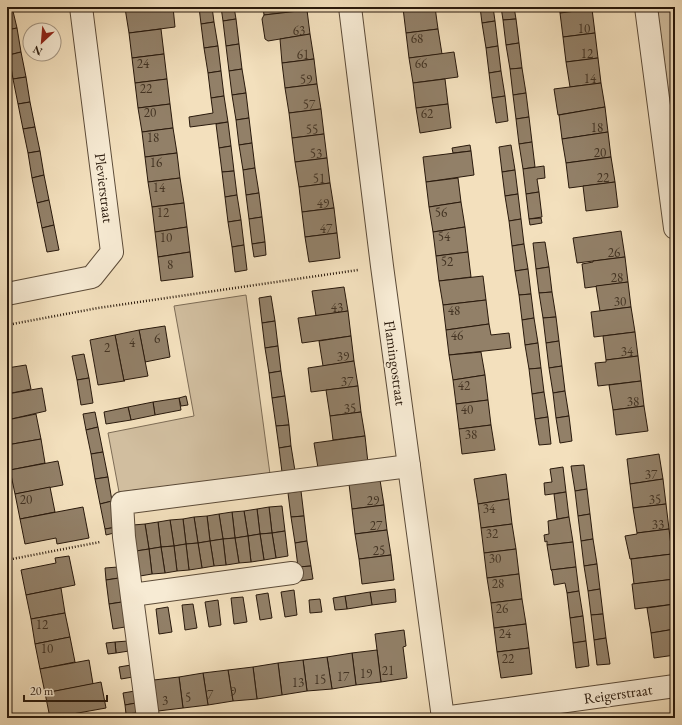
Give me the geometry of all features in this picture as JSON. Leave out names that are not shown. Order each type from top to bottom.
[{"type":"street","name":"Plevierstraat","points":[[7,294],[92,277],[112,252],[82,7]]},
{"type":"street","name":"Flamingostraat","points":[[350,7],[382,266],[443,718]]},
{"type":"street","points":[[646,7],[675,228]]},
{"type":"street","points":[[148,718],[124,537],[122,503],[409,466]]},
{"type":"street","points":[[132,595],[292,573]]},
{"type":"street","name":"Reigerstraat","points":[[443,718],[675,686]]},
{"type":"path","points":[[7,325],[98,308],[382,266]]},
{"type":"path","points":[[7,560],[124,537]]},
{"type":"shaded area","points":[[657,7],[675,7],[675,141]]},
{"type":"shaded area","points":[[246,295],[270,474],[119,492],[108,433],[194,416],[174,306]]},
{"type":"building","points":[[7,7],[12,7],[17,28],[7,30]]},
{"type":"building","points":[[173,7],[175,27],[129,33],[125,8]]},
{"type":"building","points":[[199,7],[212,7],[214,22],[201,24]]},
{"type":"building","points":[[221,7],[234,7],[236,19],[223,21]]},
{"type":"building","points":[[263,7],[307,7],[307,10],[264,15]]},
{"type":"building","points":[[435,7],[438,29],[406,33],[403,8]]},
{"type":"building","points":[[480,7],[493,7],[495,21],[482,23]]},
{"type":"building","points":[[501,7],[514,7],[516,19],[503,20]]},
{"type":"building","points":[[559,7],[592,7],[592,9],[560,13]]},
{"type":"building","points":[[592,9],[595,33],[563,37],[560,13]]},
{"type":"building","points":[[307,10],[310,34],[268,41],[265,39],[262,19],[264,15]]},
{"type":"building","points":[[236,19],[239,44],[226,46],[223,21]]},
{"type":"building","points":[[516,19],[519,43],[506,45],[503,20]]},
{"type":"building","points":[[495,21],[498,46],[486,48],[482,23]]},
{"type":"building","points":[[214,22],[218,46],[204,48],[201,24]]},
{"type":"building","points":[[17,28],[21,52],[9,55],[7,47],[7,30]]},
{"type":"building","points":[[161,29],[164,54],[132,58],[129,33]]},
{"type":"building","points":[[438,29],[442,54],[409,58],[406,33]]},
{"type":"building","points":[[595,33],[598,58],[566,62],[563,37]]},
{"type":"building","points":[[310,34],[314,59],[282,63],[280,39]]},
{"type":"building","points":[[519,43],[522,68],[510,69],[506,45]]},
{"type":"building","points":[[239,44],[242,69],[229,71],[226,46]]},
{"type":"building","points":[[218,46],[221,71],[208,73],[204,48]]},
{"type":"building","points":[[498,46],[501,71],[489,73],[486,48]]},
{"type":"building","points":[[21,52],[26,77],[13,79],[9,55]]},
{"type":"building","points":[[454,52],[458,77],[413,83],[409,58]]},
{"type":"building","points":[[164,54],[167,79],[135,83],[132,58]]},
{"type":"building","points":[[598,58],[601,83],[570,87],[566,62]]},
{"type":"building","points":[[314,59],[317,84],[285,88],[282,63]]},
{"type":"building","points":[[522,68],[526,93],[513,95],[510,69]]},
{"type":"building","points":[[242,69],[246,93],[232,95],[229,71]]},
{"type":"building","points":[[221,71],[224,96],[211,98],[208,73]]},
{"type":"building","points":[[501,71],[505,96],[492,98],[489,73]]},
{"type":"building","points":[[26,77],[30,102],[18,104],[13,79]]},
{"type":"building","points":[[167,79],[170,104],[138,108],[135,83]]},
{"type":"building","points":[[445,79],[448,104],[416,108],[413,83]]},
{"type":"building","points":[[601,83],[605,107],[558,115],[554,89]]},
{"type":"building","points":[[317,84],[321,109],[289,113],[285,88]]},
{"type":"building","points":[[246,93],[249,118],[236,120],[232,95]]},
{"type":"building","points":[[526,93],[529,117],[516,119],[513,95]]},
{"type":"building","points":[[224,96],[228,122],[190,127],[189,117],[213,113],[211,98]]},
{"type":"building","points":[[505,96],[508,121],[496,123],[492,98]]},
{"type":"building","points":[[30,102],[35,127],[23,129],[18,104]]},
{"type":"building","points":[[170,104],[173,128],[142,132],[138,108]]},
{"type":"building","points":[[448,104],[451,128],[420,133],[416,108]]},
{"type":"building","points":[[605,107],[608,132],[562,139],[559,115]]},
{"type":"building","points":[[321,109],[324,134],[292,138],[289,113]]},
{"type":"building","points":[[529,117],[532,142],[519,144],[516,119]]},
{"type":"building","points":[[249,118],[252,143],[239,145],[236,120]]},
{"type":"building","points":[[228,122],[231,146],[219,148],[216,124]]},
{"type":"building","points":[[35,127],[40,151],[28,153],[23,129]]},
{"type":"building","points":[[173,128],[177,153],[145,157],[142,132]]},
{"type":"building","points":[[608,132],[611,157],[566,163],[562,139]]},
{"type":"building","points":[[324,134],[327,158],[295,162],[292,138]]},
{"type":"building","points":[[532,142],[535,167],[523,169],[519,144]]},
{"type":"building","points":[[252,143],[255,168],[243,170],[239,145]]},
{"type":"building","points":[[470,145],[471,151],[453,153],[452,148]]},
{"type":"building","points":[[511,145],[515,170],[502,172],[499,147]]},
{"type":"building","points":[[231,146],[234,171],[222,172],[219,148]]},
{"type":"building","points":[[40,151],[44,175],[32,178],[28,153]]},
{"type":"building","points":[[471,151],[474,175],[426,182],[423,157]]},
{"type":"building","points":[[177,153],[180,178],[148,182],[145,157]]},
{"type":"building","points":[[611,157],[615,182],[569,188],[566,163]]},
{"type":"building","points":[[327,158],[330,183],[299,187],[295,162]]},
{"type":"building","points":[[544,166],[545,178],[537,179],[539,192],[526,194],[523,169]]},
{"type":"building","points":[[255,168],[259,193],[246,195],[243,170]]},
{"type":"building","points":[[515,170],[518,194],[505,196],[502,172]]},
{"type":"building","points":[[234,171],[237,195],[225,197],[222,172]]},
{"type":"building","points":[[44,175],[49,200],[37,203],[32,178]]},
{"type":"building","points":[[180,178],[184,203],[152,207],[148,182]]},
{"type":"building","points":[[458,178],[461,202],[429,207],[426,182]]},
{"type":"building","points":[[615,182],[618,207],[586,211],[583,186]]},
{"type":"building","points":[[330,183],[334,208],[302,212],[299,187]]},
{"type":"building","points":[[539,192],[542,217],[529,219],[526,194]]},
{"type":"building","points":[[259,193],[262,217],[249,219],[246,195]]},
{"type":"building","points":[[518,194],[521,219],[509,221],[505,196]]},
{"type":"building","points":[[237,195],[241,220],[228,222],[225,197]]},
{"type":"building","points":[[49,200],[54,225],[42,228],[37,203]]},
{"type":"building","points":[[461,202],[465,227],[433,232],[429,207]]},
{"type":"building","points":[[184,203],[187,227],[155,232],[152,207]]},
{"type":"building","points":[[334,208],[337,233],[305,237],[302,212]]},
{"type":"building","points":[[262,217],[265,242],[252,244],[249,219]]},
{"type":"building","points":[[541,218],[542,223],[530,225],[529,219]]},
{"type":"building","points":[[521,219],[524,244],[512,246],[509,221]]},
{"type":"building","points":[[241,220],[244,245],[232,247],[228,222]]},
{"type":"building","points":[[54,225],[59,250],[47,252],[42,228]]},
{"type":"building","points":[[187,227],[190,252],[158,257],[155,232]]},
{"type":"building","points":[[465,227],[468,252],[436,256],[433,232]]},
{"type":"building","points":[[621,231],[625,257],[577,263],[573,238]]},
{"type":"building","points":[[337,233],[340,258],[309,262],[305,237]]},
{"type":"building","points":[[265,242],[266,255],[254,257],[252,244]]},
{"type":"building","points":[[545,242],[549,267],[536,269],[533,243]]},
{"type":"building","points":[[524,244],[528,269],[515,271],[512,246]]},
{"type":"building","points":[[244,245],[247,270],[235,272],[232,247]]},
{"type":"building","points":[[190,252],[193,277],[161,281],[158,257]]},
{"type":"building","points":[[468,252],[471,277],[439,281],[436,256]]},
{"type":"building","points":[[625,257],[628,282],[585,288],[582,264]]},
{"type":"building","points":[[549,267],[552,292],[539,293],[536,269]]},
{"type":"building","points":[[528,269],[531,294],[519,295],[515,271]]},
{"type":"building","points":[[483,276],[486,300],[443,305],[439,281]]},
{"type":"building","points":[[628,282],[631,307],[600,311],[596,286]]},
{"type":"building","points":[[344,287],[348,311],[316,316],[312,291]]},
{"type":"building","points":[[552,292],[556,317],[543,318],[539,293]]},
{"type":"building","points":[[531,294],[534,318],[522,320],[519,295]]},
{"type":"building","points":[[271,296],[275,321],[262,323],[259,298]]},
{"type":"building","points":[[486,300],[489,324],[446,330],[443,305]]},
{"type":"building","points":[[631,307],[635,332],[594,337],[591,312]]},
{"type":"building","points":[[348,311],[351,336],[302,343],[298,318]]},
{"type":"building","points":[[556,317],[559,341],[546,343],[543,318]]},
{"type":"building","points":[[534,318],[538,343],[525,345],[522,320]]},
{"type":"building","points":[[275,321],[278,346],[265,348],[262,323]]},
{"type":"building","points":[[489,324],[491,335],[509,333],[511,348],[449,355],[446,330]]},
{"type":"building","points":[[165,326],[170,357],[145,362],[139,330]]},
{"type":"building","points":[[139,330],[148,376],[124,381],[115,335]]},
{"type":"building","points":[[635,332],[638,356],[606,360],[603,336]]},
{"type":"building","points":[[115,335],[124,381],[98,385],[90,340]]},
{"type":"building","points":[[351,336],[354,361],[323,366],[319,341]]},
{"type":"building","points":[[559,341],[562,366],[549,368],[546,343]]},
{"type":"building","points":[[538,343],[541,368],[529,369],[525,345]]},
{"type":"building","points":[[278,346],[281,371],[269,373],[265,348]]},
{"type":"building","points":[[481,352],[485,375],[453,380],[449,355]]},
{"type":"building","points":[[84,354],[89,378],[77,380],[72,356]]},
{"type":"building","points":[[638,356],[641,381],[598,386],[595,363]]},
{"type":"building","points":[[354,361],[358,386],[311,392],[308,368]]},
{"type":"building","points":[[26,365],[31,389],[7,394],[7,368]]},
{"type":"building","points":[[562,366],[565,391],[553,393],[549,368]]},
{"type":"building","points":[[541,368],[544,392],[532,394],[529,369]]},
{"type":"building","points":[[281,371],[285,396],[272,398],[269,373]]},
{"type":"building","points":[[485,375],[488,400],[456,404],[453,380]]},
{"type":"building","points":[[89,378],[93,403],[81,405],[77,380]]},
{"type":"building","points":[[641,381],[644,406],[613,410],[609,385]]},
{"type":"building","points":[[358,386],[361,412],[330,416],[326,390]]},
{"type":"building","points":[[42,388],[46,411],[7,420],[7,394]]},
{"type":"building","points":[[565,391],[569,416],[556,418],[553,393]]},
{"type":"building","points":[[544,392],[548,417],[535,419],[532,394]]},
{"type":"building","points":[[186,396],[188,405],[181,406],[179,398]]},
{"type":"building","points":[[285,396],[289,425],[276,426],[272,398]]},
{"type":"building","points":[[179,398],[181,410],[155,415],[153,402]]},
{"type":"building","points":[[488,400],[491,425],[459,429],[456,404]]},
{"type":"building","points":[[153,402],[155,415],[131,420],[128,407]]},
{"type":"building","points":[[644,406],[648,431],[616,435],[613,410]]},
{"type":"building","points":[[128,407],[131,420],[106,424],[104,412]]},
{"type":"building","points":[[95,412],[98,427],[86,430],[83,414]]},
{"type":"building","points":[[361,412],[365,436],[333,440],[330,416]]},
{"type":"building","points":[[36,414],[41,439],[7,445],[7,420]]},
{"type":"building","points":[[569,416],[572,441],[560,443],[556,418]]},
{"type":"building","points":[[548,417],[551,444],[539,445],[535,419]]},
{"type":"building","points":[[289,425],[291,446],[279,448],[276,426]]},
{"type":"building","points":[[491,425],[495,450],[462,454],[459,429]]},
{"type":"building","points":[[98,427],[103,452],[91,454],[86,430]]},
{"type":"building","points":[[365,436],[368,463],[318,468],[314,443]]},
{"type":"building","points":[[41,439],[45,463],[10,470],[7,445]]},
{"type":"building","points":[[291,446],[295,471],[282,472],[279,448]]},
{"type":"building","points":[[103,452],[108,477],[95,479],[91,454]]},
{"type":"building","points":[[659,454],[663,479],[630,484],[627,459]]},
{"type":"building","points":[[58,461],[63,485],[15,494],[10,470]]},
{"type":"building","points":[[584,465],[587,489],[575,491],[571,466]]},
{"type":"building","points":[[563,467],[566,492],[545,495],[544,483],[552,482],[550,469]]},
{"type":"building","points":[[506,474],[509,499],[478,504],[474,479]]},
{"type":"building","points":[[108,477],[112,501],[100,504],[95,479]]},
{"type":"building","points":[[663,479],[666,504],[633,508],[630,484]]},
{"type":"building","points":[[380,480],[384,505],[352,509],[349,484]]},
{"type":"building","points":[[50,487],[55,512],[20,519],[15,494]]},
{"type":"building","points":[[587,489],[590,514],[578,516],[575,491]]},
{"type":"building","points":[[301,491],[304,516],[291,517],[288,493]]},
{"type":"building","points":[[566,492],[569,517],[557,519],[554,494]]},
{"type":"building","points":[[509,499],[512,524],[481,528],[478,504]]},
{"type":"building","points":[[112,501],[117,527],[105,529],[100,504]]},
{"type":"building","points":[[666,504],[669,529],[637,533],[633,508]]},
{"type":"building","points":[[384,505],[387,530],[355,534],[352,509]]},
{"type":"building","points":[[282,506],[285,531],[272,533],[269,507]]},
{"type":"building","points":[[83,507],[89,538],[57,544],[56,538],[25,544],[20,519]]},
{"type":"building","points":[[269,507],[272,533],[260,534],[257,509]]},
{"type":"building","points":[[257,509],[260,534],[248,536],[244,511]]},
{"type":"building","points":[[244,511],[248,536],[235,538],[232,512]]},
{"type":"building","points":[[232,512],[235,538],[223,539],[219,514]]},
{"type":"building","points":[[219,514],[223,539],[210,541],[207,516]]},
{"type":"building","points":[[590,514],[593,539],[581,541],[578,516]]},
{"type":"building","points":[[207,516],[210,541],[198,543],[194,517]]},
{"type":"building","points":[[304,516],[307,541],[295,543],[291,517]]},
{"type":"building","points":[[194,517],[198,543],[186,544],[183,519]]},
{"type":"building","points":[[569,517],[573,542],[547,545],[544,535],[549,534],[548,521]]},
{"type":"building","points":[[183,519],[186,544],[174,546],[170,520]]},
{"type":"building","points":[[170,520],[174,546],[161,547],[158,522]]},
{"type":"building","points":[[158,522],[161,547],[149,549],[145,524]]},
{"type":"building","points":[[145,524],[149,549],[136,551],[133,525]]},
{"type":"building","points":[[512,524],[516,549],[484,553],[481,528]]},
{"type":"building","points":[[117,527],[118,532],[106,535],[105,529]]},
{"type":"building","points":[[669,529],[672,554],[630,559],[625,536]]},
{"type":"building","points":[[387,530],[391,555],[359,559],[355,534]]},
{"type":"building","points":[[285,531],[288,556],[276,558],[272,533]]},
{"type":"building","points":[[272,533],[276,558],[264,560],[260,534]]},
{"type":"building","points":[[260,534],[264,560],[251,562],[248,536]]},
{"type":"building","points":[[248,536],[251,562],[239,563],[235,538]]},
{"type":"building","points":[[235,538],[239,563],[226,565],[223,539]]},
{"type":"building","points":[[223,539],[226,565],[214,566],[210,541]]},
{"type":"building","points":[[593,539],[597,564],[584,566],[581,541]]},
{"type":"building","points":[[210,541],[214,566],[202,568],[198,543]]},
{"type":"building","points":[[307,541],[311,566],[298,567],[295,543]]},
{"type":"building","points":[[573,542],[576,567],[551,570],[547,545]]},
{"type":"building","points":[[198,543],[202,568],[189,570],[186,544]]},
{"type":"building","points":[[186,544],[189,570],[177,571],[174,546]]},
{"type":"building","points":[[174,546],[177,571],[165,573],[161,547]]},
{"type":"building","points":[[161,547],[165,573],[152,574],[149,549]]},
{"type":"building","points":[[149,549],[152,574],[140,576],[136,551]]},
{"type":"building","points":[[516,549],[519,574],[487,578],[484,553]]},
{"type":"building","points":[[672,554],[675,579],[634,584],[631,559]]},
{"type":"building","points":[[391,555],[394,580],[362,584],[359,559]]},
{"type":"building","points":[[69,556],[75,585],[26,595],[21,570],[56,563],[55,558]]},
{"type":"building","points":[[597,564],[600,589],[588,591],[584,566]]},
{"type":"building","points":[[311,566],[313,579],[300,581],[298,567]]},
{"type":"building","points":[[118,567],[119,578],[106,580],[105,568]]},
{"type":"building","points":[[576,567],[579,591],[567,593],[565,583],[554,585],[551,570]]},
{"type":"building","points":[[519,574],[522,599],[491,603],[487,578]]},
{"type":"building","points":[[119,578],[122,602],[109,604],[106,580]]},
{"type":"building","points":[[675,579],[675,604],[635,609],[632,584]]},
{"type":"building","points":[[61,588],[65,613],[31,619],[26,595]]},
{"type":"building","points":[[395,589],[396,602],[372,605],[370,592]]},
{"type":"building","points":[[600,589],[603,614],[591,615],[588,591]]},
{"type":"building","points":[[294,590],[297,615],[285,617],[281,592]]},
{"type":"building","points":[[579,591],[583,616],[570,618],[567,593]]},
{"type":"building","points":[[370,592],[372,605],[347,609],[345,596]]},
{"type":"building","points":[[268,593],[272,618],[260,620],[256,595]]},
{"type":"building","points":[[345,596],[347,609],[335,610],[333,598]]},
{"type":"building","points":[[243,597],[247,622],[234,624],[231,598]]},
{"type":"building","points":[[320,599],[322,612],[310,613],[309,600]]},
{"type":"building","points":[[522,599],[526,624],[494,628],[491,603]]},
{"type":"building","points":[[218,600],[221,625],[209,627],[205,602]]},
{"type":"building","points":[[122,602],[125,627],[113,629],[109,604]]},
{"type":"building","points":[[193,604],[197,628],[185,630],[182,605]]},
{"type":"building","points":[[675,604],[675,629],[651,633],[647,608]]},
{"type":"building","points":[[168,607],[172,632],[159,634],[156,609]]},
{"type":"building","points":[[65,613],[70,637],[35,644],[31,619]]},
{"type":"building","points":[[603,614],[606,638],[594,640],[591,615]]},
{"type":"building","points":[[583,616],[586,641],[573,643],[570,618]]},
{"type":"building","points":[[526,624],[529,648],[497,652],[494,628]]},
{"type":"building","points":[[675,629],[675,655],[654,658],[651,633]]},
{"type":"building","points":[[404,630],[406,646],[403,647],[407,678],[381,682],[375,634]]},
{"type":"building","points":[[70,637],[75,662],[40,669],[35,644]]},
{"type":"building","points":[[606,638],[610,664],[597,665],[594,640]]},
{"type":"building","points":[[128,641],[129,651],[116,653],[115,642]]},
{"type":"building","points":[[586,641],[589,666],[576,668],[573,643]]},
{"type":"building","points":[[115,642],[116,653],[108,654],[106,643]]},
{"type":"building","points":[[529,648],[532,674],[501,678],[497,652]]},
{"type":"building","points":[[377,650],[381,682],[356,685],[352,653]]},
{"type":"building","points":[[352,653],[356,685],[332,689],[327,657]]},
{"type":"building","points":[[327,657],[332,689],[307,691],[303,660]]},
{"type":"building","points":[[89,660],[93,684],[45,693],[40,669]]},
{"type":"building","points":[[303,660],[307,691],[282,695],[278,663]]},
{"type":"building","points":[[278,663],[282,695],[257,699],[253,667]]},
{"type":"building","points":[[131,665],[133,677],[121,679],[119,667]]},
{"type":"building","points":[[253,667],[257,699],[233,701],[228,670]]},
{"type":"building","points":[[228,670],[233,701],[208,705],[203,673]]},
{"type":"building","points":[[203,673],[208,705],[183,708],[179,677]]},
{"type":"building","points":[[179,677],[183,708],[158,711],[154,680]]},
{"type":"building","points":[[101,682],[106,708],[50,718],[45,693]]},
{"type":"building","points":[[135,691],[136,703],[125,705],[123,693]]},
{"type":"building","points":[[136,703],[137,713],[126,714],[125,705]]}]
